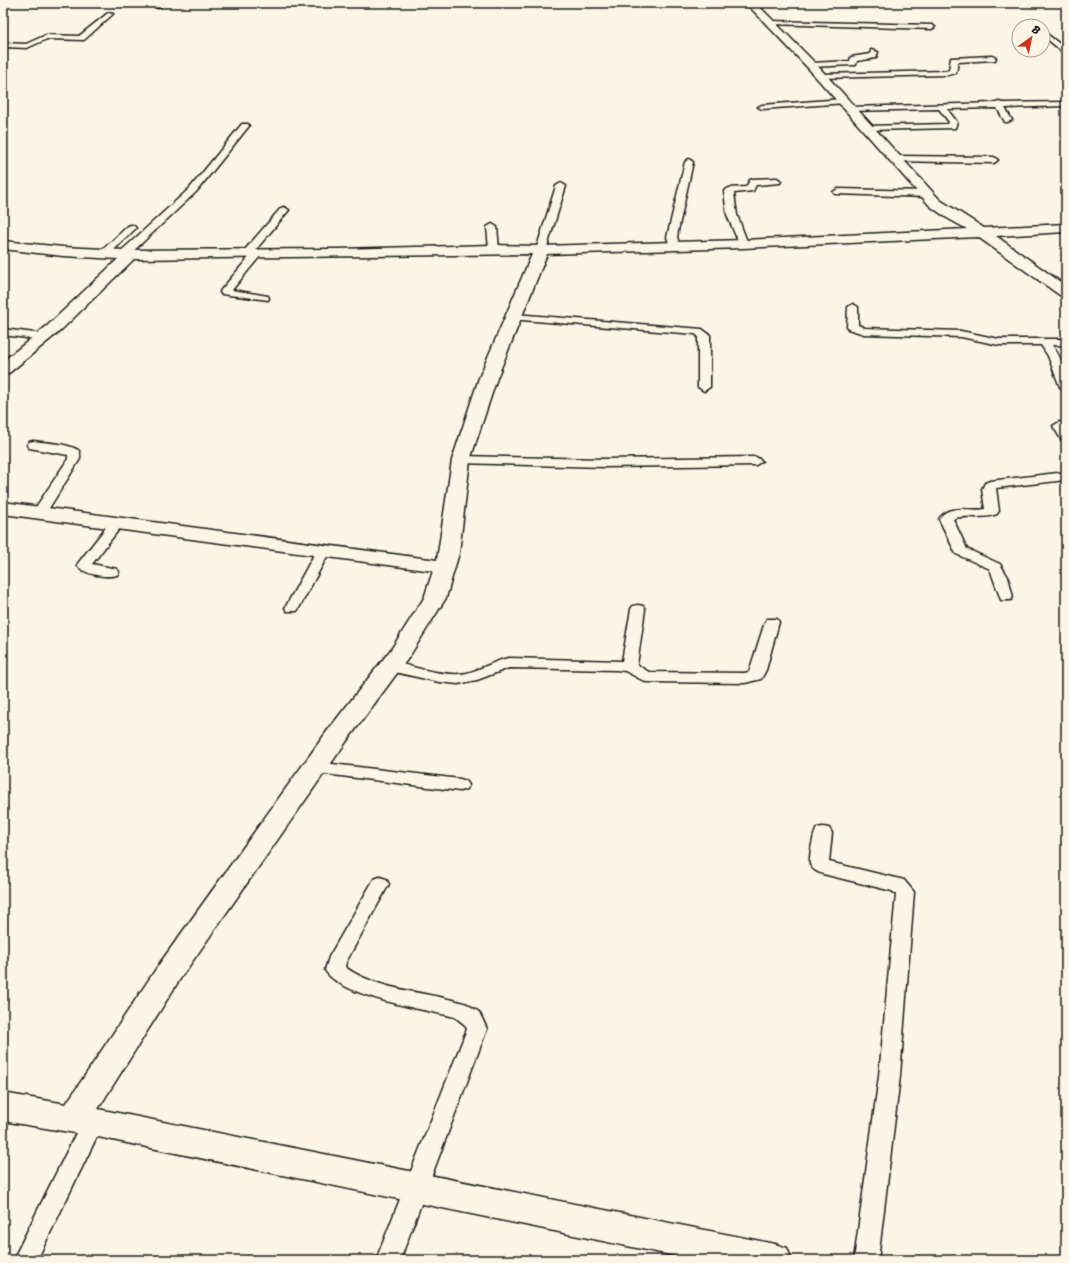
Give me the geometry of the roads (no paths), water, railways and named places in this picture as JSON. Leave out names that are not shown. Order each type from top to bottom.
[{"type":"street","points":[[750,3],[771,22],[811,65],[927,194],[952,215],[970,224],[980,233],[1066,293]]},
{"type":"street","points":[[3,245],[31,249],[126,255],[494,249],[540,250],[743,244],[1066,228]]},
{"type":"street","points":[[83,1120],[170,971],[315,768],[336,736],[401,652],[435,598],[446,567],[461,460],[488,378],[540,250]]},
{"type":"street","points":[[3,369],[43,337],[126,255]]},
{"type":"street","points":[[3,508],[446,567]]},
{"type":"street","points":[[3,1107],[83,1120],[775,1260]]},
{"type":"lane","points":[[3,45],[27,46],[46,36],[84,37],[110,14]]},
{"type":"lane","points":[[852,16],[852,24]]},
{"type":"lane","points":[[771,22],[932,27]]},
{"type":"lane","points":[[1051,40],[1066,53]]},
{"type":"lane","points":[[811,65],[851,64],[854,63],[854,59],[874,56],[874,52]]},
{"type":"lane","points":[[821,76],[947,73],[953,70],[954,60],[992,58]]},
{"type":"lane","points":[[762,107],[846,105],[941,107],[999,104],[1066,104]]},
{"type":"lane","points":[[999,104],[1008,120]]},
{"type":"lane","points":[[868,128],[952,126],[953,122],[941,107]]},
{"type":"lane","points":[[126,255],[193,190],[244,126]]},
{"type":"lane","points":[[896,159],[994,160]]},
{"type":"lane","points":[[675,246],[672,237],[673,231],[689,162]]},
{"type":"lane","points":[[743,244],[732,215],[729,191],[750,189],[753,182],[777,182]]},
{"type":"lane","points":[[540,250],[561,186]]},
{"type":"lane","points":[[838,192],[927,194]]},
{"type":"lane","points":[[264,298],[225,292],[284,210]]},
{"type":"lane","points":[[492,227],[494,249]]},
{"type":"lane","points":[[104,254],[131,228]]},
{"type":"lane","points":[[853,307],[852,327],[858,330],[957,334],[992,342],[1066,342]]},
{"type":"lane","points":[[514,317],[698,331],[704,335],[704,387]]},
{"type":"lane","points":[[3,332],[43,337]]},
{"type":"lane","points":[[1045,343],[1056,360],[1066,387]]},
{"type":"lane","points":[[1059,426],[1066,438]]},
{"type":"lane","points":[[33,445],[66,450],[74,453],[74,459],[39,513]]},
{"type":"lane","points":[[461,460],[604,463],[756,461]]},
{"type":"lane","points":[[1006,597],[1002,575],[996,566],[961,551],[946,519],[952,514],[990,513],[993,508],[990,486],[995,484],[1066,476]]},
{"type":"lane","points":[[112,572],[92,569],[84,565],[116,524]]},
{"type":"lane","points":[[292,608],[323,551]]},
{"type":"lane","points":[[629,667],[638,609]]},
{"type":"lane","points":[[390,666],[457,679],[479,675],[502,664],[509,663],[616,664],[629,667],[646,677],[724,679],[752,677],[758,670],[772,622]]},
{"type":"lane","points":[[315,768],[460,785]]},
{"type":"lane","points":[[823,833],[819,864],[823,867],[898,885],[905,892],[900,977],[879,1168],[866,1260]]},
{"type":"lane","points":[[380,884],[336,962],[335,970],[341,976],[373,989],[460,1010],[472,1018],[477,1029],[388,1260]]},
{"type":"lane","points":[[25,1260],[83,1120]]}]
